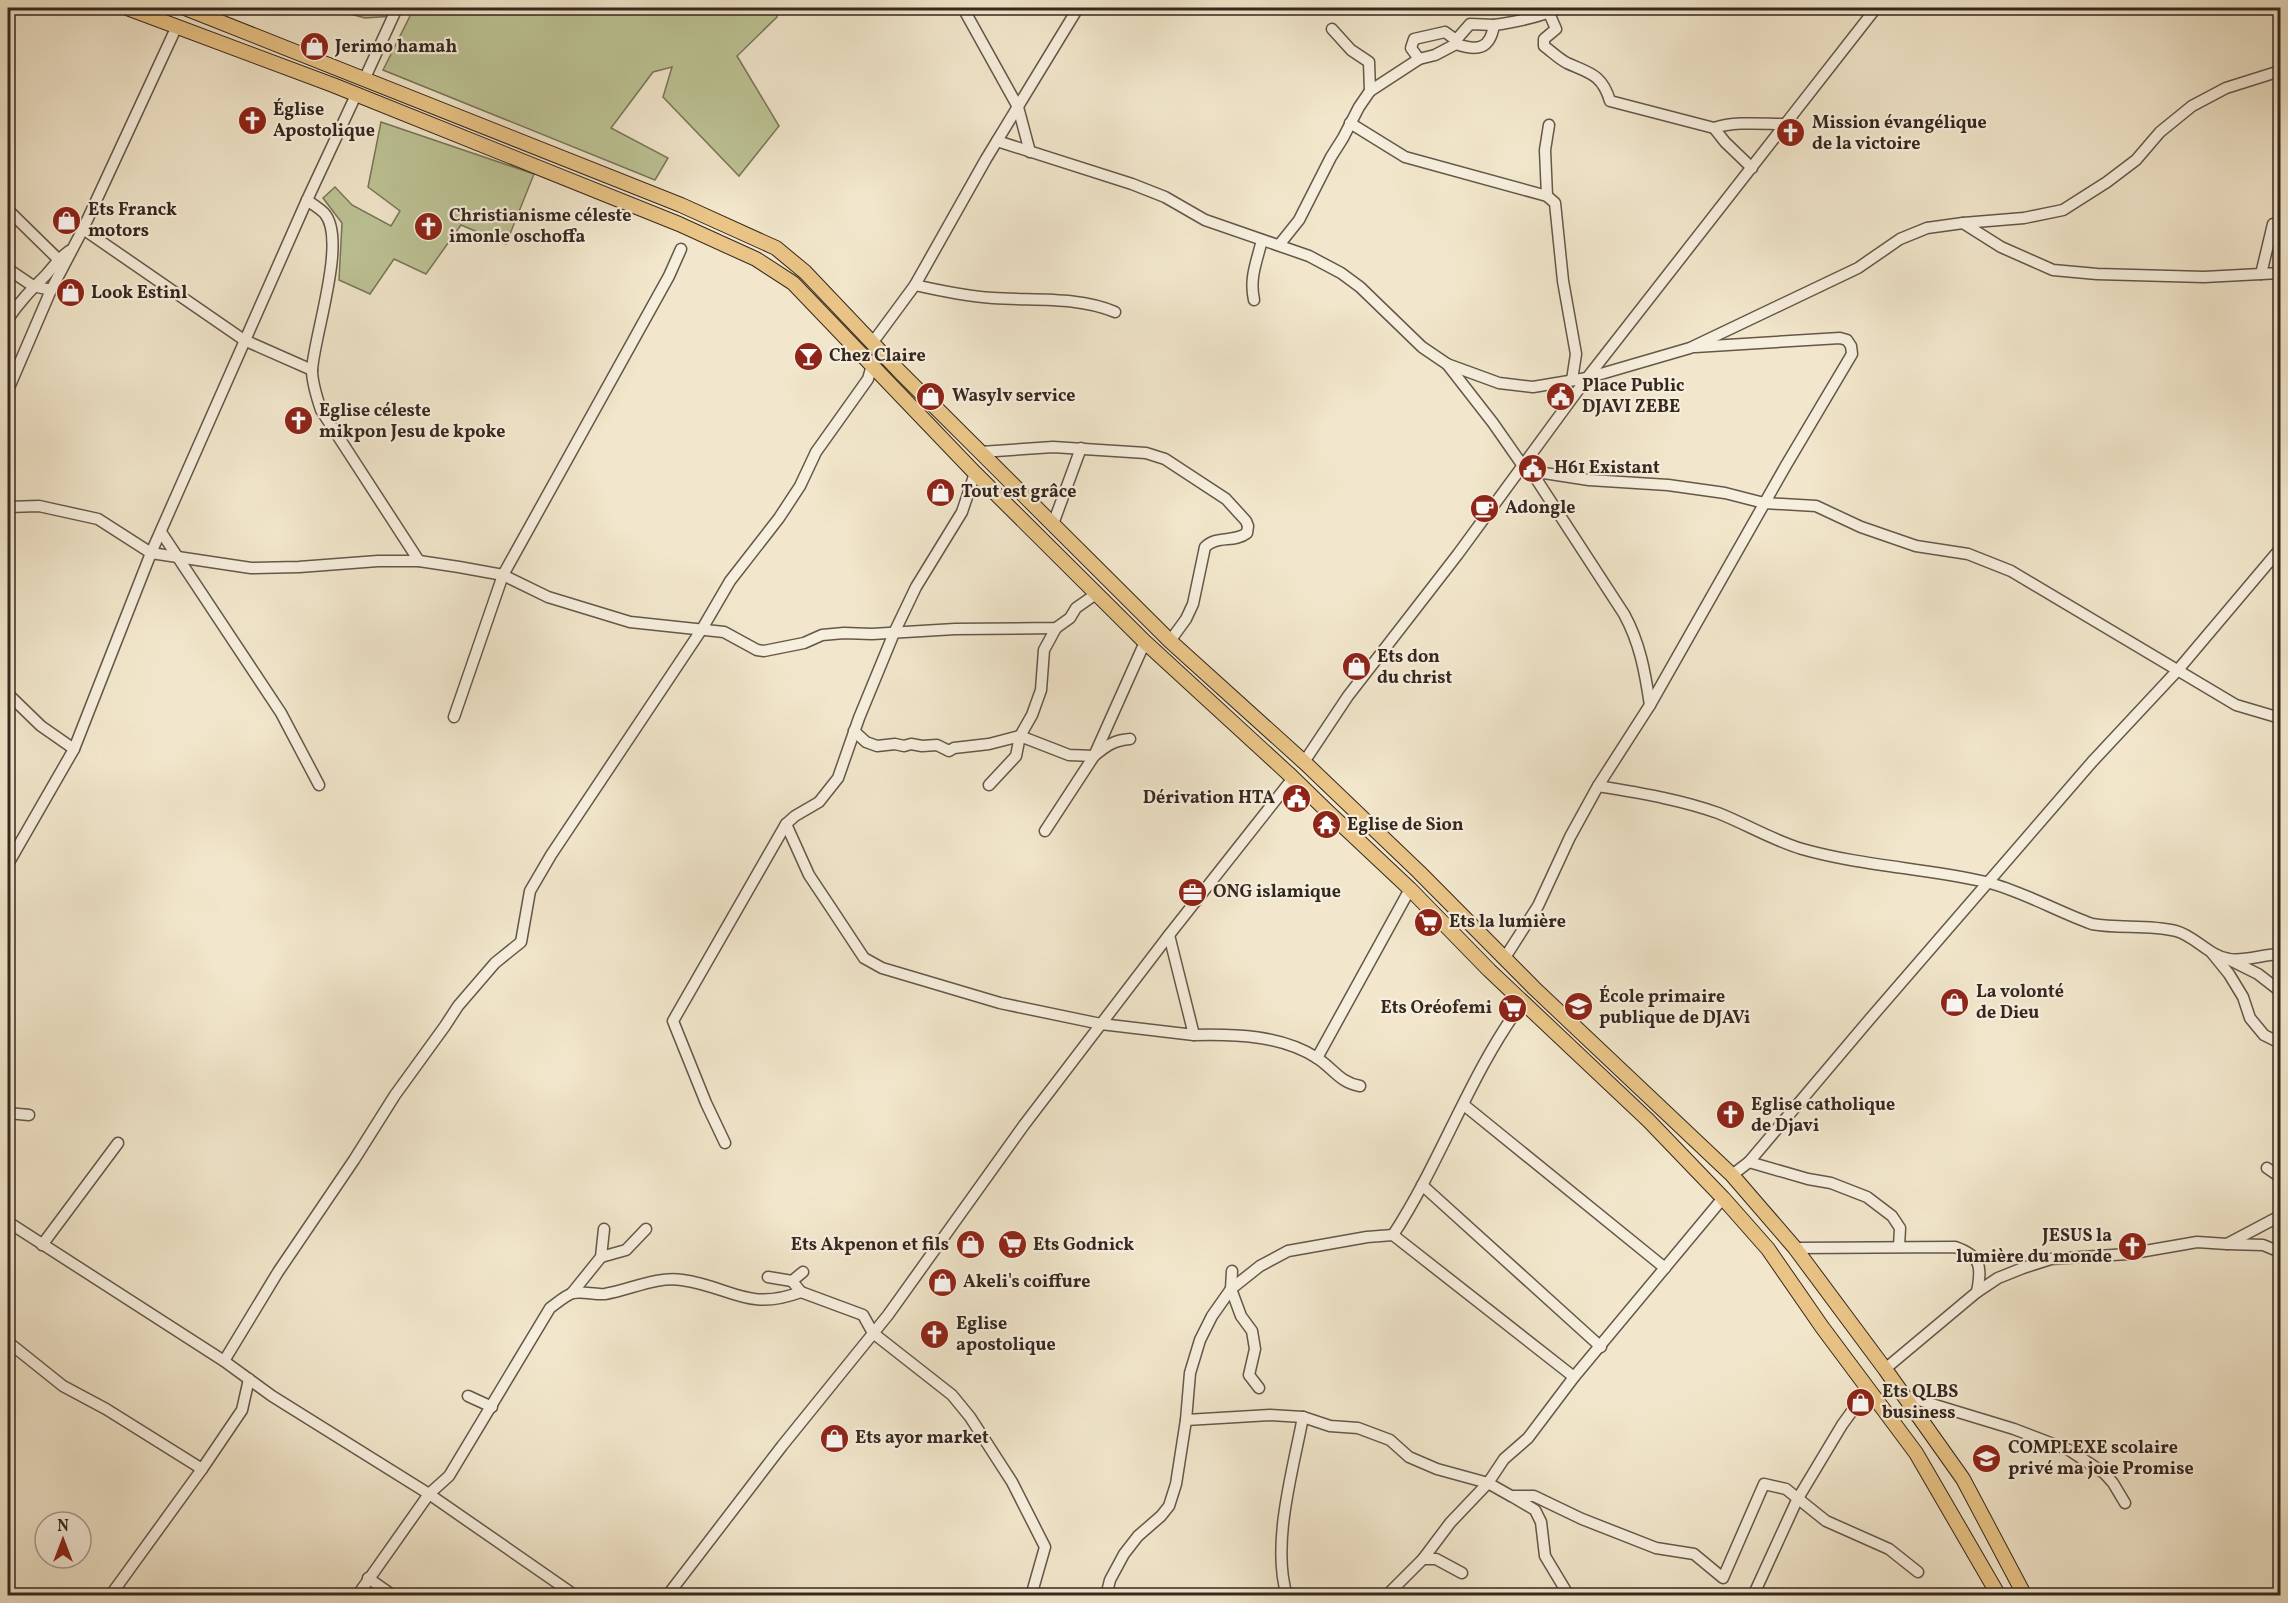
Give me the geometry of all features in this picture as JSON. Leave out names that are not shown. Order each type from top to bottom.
[{"type":"main road","points":[[128,8],[598,190],[756,259],[793,283],[975,473],[1096,594],[1410,889],[1523,1002],[1649,1121],[1723,1198],[1768,1249],[1916,1452],[1997,1595]]},
{"type":"main road","points":[[185,8],[681,206],[776,248],[805,272],[1170,641],[1304,762],[1419,872],[1504,959],[1732,1175],[1795,1248],[1963,1479],[2025,1596]]},
{"type":"street","points":[[364,80],[397,8]]},
{"type":"street","points":[[963,8],[1018,107],[1030,152]]},
{"type":"street","points":[[873,342],[915,285],[997,141],[1078,8]]},
{"type":"street","points":[[1304,762],[1348,696],[1527,468],[1587,378],[1876,8]]},
{"type":"street","points":[[1279,245],[1299,220],[1350,123],[1370,92],[1419,59],[1435,55],[1456,42],[1470,24],[1494,25],[1523,21],[1554,10],[1556,29],[1544,39],[1544,46],[1567,63],[1578,66],[1599,78],[1610,100],[1714,128],[1729,123],[1786,124]]},
{"type":"street","points":[[1419,59],[1411,48],[1414,39],[1445,32],[1456,42],[1472,49],[1484,46],[1492,38],[1494,25]]},
{"type":"street","points":[[8,390],[51,290],[83,229],[177,26]]},
{"type":"street","points":[[1332,29],[1351,50],[1369,62],[1370,92]]},
{"type":"street","points":[[997,141],[1132,184],[1165,197],[1216,225],[1309,256],[1341,273],[1360,287],[1422,347],[1447,364],[1499,382],[1533,387],[1587,378],[1690,348],[1858,268],[1900,239],[1927,228],[2015,219],[2063,210],[2136,160],[2160,132],[2192,105],[2226,88],[2280,71]]},
{"type":"street","points":[[8,864],[74,749],[151,553],[244,340],[356,95]]},
{"type":"street","points":[[1350,123],[1405,157],[1547,196],[1555,203],[1563,281],[1576,354],[1572,380]]},
{"type":"street","points":[[1547,196],[1545,150],[1549,125]]},
{"type":"street","points":[[1714,128],[1752,168]]},
{"type":"street","points":[[307,200],[326,215],[331,229],[330,280],[312,370],[316,395],[321,410],[419,561]]},
{"type":"street","points":[[8,210],[58,258]]},
{"type":"street","points":[[1964,223],[2001,248],[2053,270],[2097,274],[2204,277],[2280,273]]},
{"type":"street","points":[[2261,274],[2273,224]]},
{"type":"street","points":[[83,229],[162,281],[244,340],[312,370]]},
{"type":"street","points":[[1254,300],[1251,288],[1252,271],[1262,240]]},
{"type":"street","points":[[454,717],[503,575],[669,276],[681,249]]},
{"type":"street","points":[[8,319],[58,258],[71,250]]},
{"type":"street","points":[[8,270],[33,286],[51,290]]},
{"type":"street","points":[[915,285],[994,298],[1084,303],[1102,306],[1115,312]]},
{"type":"street","points":[[1504,959],[1538,906],[1570,837],[1598,786],[1650,705],[1764,503],[1852,354],[1848,340],[1840,338],[1690,348]]},
{"type":"street","points":[[1447,364],[1527,468],[1624,614],[1635,634],[1643,663],[1650,705]]},
{"type":"street","points":[[224,1361],[278,1272],[401,1085],[458,1006],[495,963],[521,942],[530,891],[551,855],[702,629],[730,581],[794,494],[816,452],[868,379],[872,365]]},
{"type":"street","points":[[981,452],[1053,447],[1128,450],[1146,453],[1165,459],[1226,499],[1246,520],[1247,533],[1241,537],[1212,540],[1205,547],[1193,604],[1186,619],[1170,641]]},
{"type":"street","points":[[1053,524],[1081,448]]},
{"type":"street","points":[[1527,468],[1589,480],[1668,485],[1725,493],[1764,503],[1816,507],[1861,527],[1916,546],[1968,554],[1987,560],[2011,571],[2235,705],[2280,718]]},
{"type":"street","points":[[725,1143],[705,1103],[674,1021],[786,824],[819,802],[830,790],[845,760],[854,730],[894,633],[916,587],[962,512],[975,473]]},
{"type":"street","points":[[8,507],[39,507],[98,519],[151,553],[178,558],[268,568],[378,561],[419,561],[503,575],[548,597],[630,622],[724,632],[757,650],[764,651],[804,643],[822,635],[956,629],[1056,628]]},
{"type":"street","points":[[161,532],[281,713],[319,784]]},
{"type":"street","points":[[1732,1175],[1749,1162],[2092,762],[2177,670],[2280,549]]},
{"type":"street","points":[[990,785],[1016,756],[1020,736],[1032,715],[1041,690],[1046,644],[1056,628],[1070,618],[1076,608],[1096,594]]},
{"type":"street","points":[[1045,831],[1094,756],[1145,642]]},
{"type":"street","points":[[8,694],[41,726],[74,749]]},
{"type":"street","points":[[854,730],[866,742],[877,746],[937,745],[949,751],[954,748],[989,744],[1020,736],[1069,755],[1094,756],[1107,745],[1130,739]]},
{"type":"street","points":[[667,1596],[888,1315],[1024,1125],[1169,934],[1293,778]]},
{"type":"street","points":[[1598,786],[1679,800],[1720,814],[1801,849],[1989,883],[2092,924],[2110,928],[2176,931],[2212,952],[2258,974],[2280,992]]},
{"type":"street","points":[[786,824],[809,875],[864,958],[882,968],[1000,1003],[1101,1024],[1194,1035],[1261,1038],[1317,1058],[1347,1084],[1359,1086]]},
{"type":"street","points":[[1317,1058],[1410,889]]},
{"type":"street","points":[[1169,934],[1194,1035]]},
{"type":"street","points":[[2212,952],[2243,997],[2250,1018],[2264,1035],[2280,1043]]},
{"type":"street","points":[[2230,960],[2280,954]]},
{"type":"street","points":[[1393,1235],[1422,1185],[1502,1031],[1523,1002]]},
{"type":"street","points":[[1464,1105],[1665,1268]]},
{"type":"street","points":[[8,1113],[28,1115]]},
{"type":"street","points":[[42,1245],[118,1143]]},
{"type":"street","points":[[1749,1162],[1831,1183],[1867,1197],[1892,1216],[1900,1228],[1899,1246]]},
{"type":"street","points":[[2266,1167],[2280,1177]]},
{"type":"street","points":[[1422,1185],[1601,1347]]},
{"type":"street","points":[[1386,1596],[1423,1559],[1450,1522],[1488,1483],[1504,1459],[1528,1438],[1574,1377],[1723,1198]]},
{"type":"street","points":[[2227,1244],[2280,1216]]},
{"type":"street","points":[[8,1222],[429,1494],[576,1596]]},
{"type":"street","points":[[357,1596],[429,1494],[450,1476],[550,1308],[572,1293],[601,1257],[604,1229]]},
{"type":"street","points":[[601,1257],[626,1250],[646,1229]]},
{"type":"street","points":[[1106,1596],[1110,1580],[1124,1554],[1138,1536],[1169,1506],[1176,1484],[1186,1420],[1190,1373],[1200,1340],[1212,1316],[1231,1289],[1260,1266],[1288,1251],[1367,1237],[1393,1235],[1574,1377]]},
{"type":"street","points":[[1885,1369],[1977,1292],[1998,1278],[2052,1259],[2128,1254],[2197,1242],[2263,1245],[2280,1252]]},
{"type":"street","points":[[1795,1248],[1955,1247],[1969,1252],[1977,1260],[1980,1274],[1977,1292]]},
{"type":"street","points":[[1233,1271],[1231,1289],[1241,1316],[1252,1331],[1255,1349],[1249,1375],[1259,1388]]},
{"type":"street","points":[[792,1281],[803,1272]]},
{"type":"street","points":[[768,1277],[792,1281],[801,1292],[863,1315],[873,1333],[952,1395],[970,1417],[1012,1482],[1045,1547],[1031,1596]]},
{"type":"street","points":[[572,1293],[603,1294],[648,1283],[678,1280],[710,1285],[726,1293],[764,1302],[801,1292]]},
{"type":"street","points":[[8,1342],[63,1386],[106,1409],[202,1469]]},
{"type":"street","points":[[110,1596],[242,1410],[249,1379]]},
{"type":"street","points":[[1753,1596],[1797,1500],[1842,1425],[1868,1389]]},
{"type":"street","points":[[1902,1395],[2014,1429],[2069,1450],[2114,1483],[2125,1503]]},
{"type":"street","points":[[468,1396],[492,1407]]},
{"type":"street","points":[[1186,1420],[1270,1415],[1303,1417],[1330,1426],[1358,1428],[1390,1440],[1409,1457],[1437,1469],[1488,1483],[1535,1510],[1541,1522],[1545,1556],[1569,1596]]},
{"type":"street","points":[[1287,1596],[1281,1577],[1283,1529],[1303,1417]]},
{"type":"street","points":[[1511,1496],[1534,1496],[1581,1519],[1656,1548],[1694,1554],[1723,1578],[1764,1484],[1786,1489],[1826,1521],[1889,1549],[1918,1572]]},
{"type":"street","points":[[1423,1559],[1436,1559],[1462,1573]]},
{"type":"street","points":[[368,1578],[394,1596]]},
{"type":"street","points":[[8,1593],[12,1596]]},
{"type":"green space","points":[[328,8],[399,8],[395,16],[365,18]]},
{"type":"green space","points":[[414,8],[775,8],[777,17],[737,56],[779,126],[739,176],[663,97],[672,67],[653,72],[611,128],[668,158],[655,180],[383,70]]},
{"type":"green space","points":[[381,122],[534,174],[506,244],[461,225],[426,274],[394,259],[370,294],[339,280],[342,223],[323,198],[335,187],[352,205],[391,226],[400,211],[368,187]]},
{"type":"place","name":"Jerimo hamah","points":[[314,47]]},
{"type":"place","name":"Église Apostolique","points":[[252,120]]},
{"type":"place","name":"Mission évangélique de la victoire","points":[[1791,133]]},
{"type":"place","name":"Ets Franck motors","points":[[67,220]]},
{"type":"place","name":"Christianisme céleste imonle oschoffa","points":[[428,226]]},
{"type":"place","name":"Look Estinl","points":[[70,293]]},
{"type":"place","name":"Chez Claire","points":[[808,356]]},
{"type":"place","name":"Wasylv service","points":[[931,396]]},
{"type":"place","name":"Place Public DJAVI ZEBE","points":[[1561,396]]},
{"type":"place","name":"Eglise céleste mikpon Jesu de kpoke","points":[[298,421]]},
{"type":"place","name":"H61 Existant","points":[[1533,468]]},
{"type":"place","name":"Tout est grâce","points":[[940,492]]},
{"type":"place","name":"Adongle","points":[[1484,508]]},
{"type":"place","name":"Ets don du christ","points":[[1356,667]]},
{"type":"place","name":"Dérivation HTA","points":[[1296,798]]},
{"type":"place","name":"Eglise de Sion","points":[[1326,825]]},
{"type":"place","name":"ONG islamique","points":[[1192,892]]},
{"type":"place","name":"Ets la lumière","points":[[1428,922]]},
{"type":"place","name":"La volonté de Dieu","points":[[1955,1002]]},
{"type":"place","name":"École primaire publique de DJAVi","points":[[1578,1007]]},
{"type":"place","name":"Ets Oréofemi","points":[[1513,1008]]},
{"type":"place","name":"Eglise catholique de Djavi","points":[[1730,1115]]},
{"type":"place","name":"Ets Akpenon et fils","points":[[970,1245]]},
{"type":"place","name":"Ets Godnick","points":[[1012,1245]]},
{"type":"place","name":"JESUS la lumière du monde","points":[[2133,1246]]},
{"type":"place","name":"Akeli's coiffure","points":[[942,1282]]},
{"type":"place","name":"Eglise apostolique","points":[[935,1334]]},
{"type":"place","name":"Ets QLBS business","points":[[1861,1402]]},
{"type":"place","name":"Ets ayor market","points":[[834,1438]]},
{"type":"place","name":"COMPLEXE scolaire privé ma joie Promise","points":[[1987,1458]]}]
